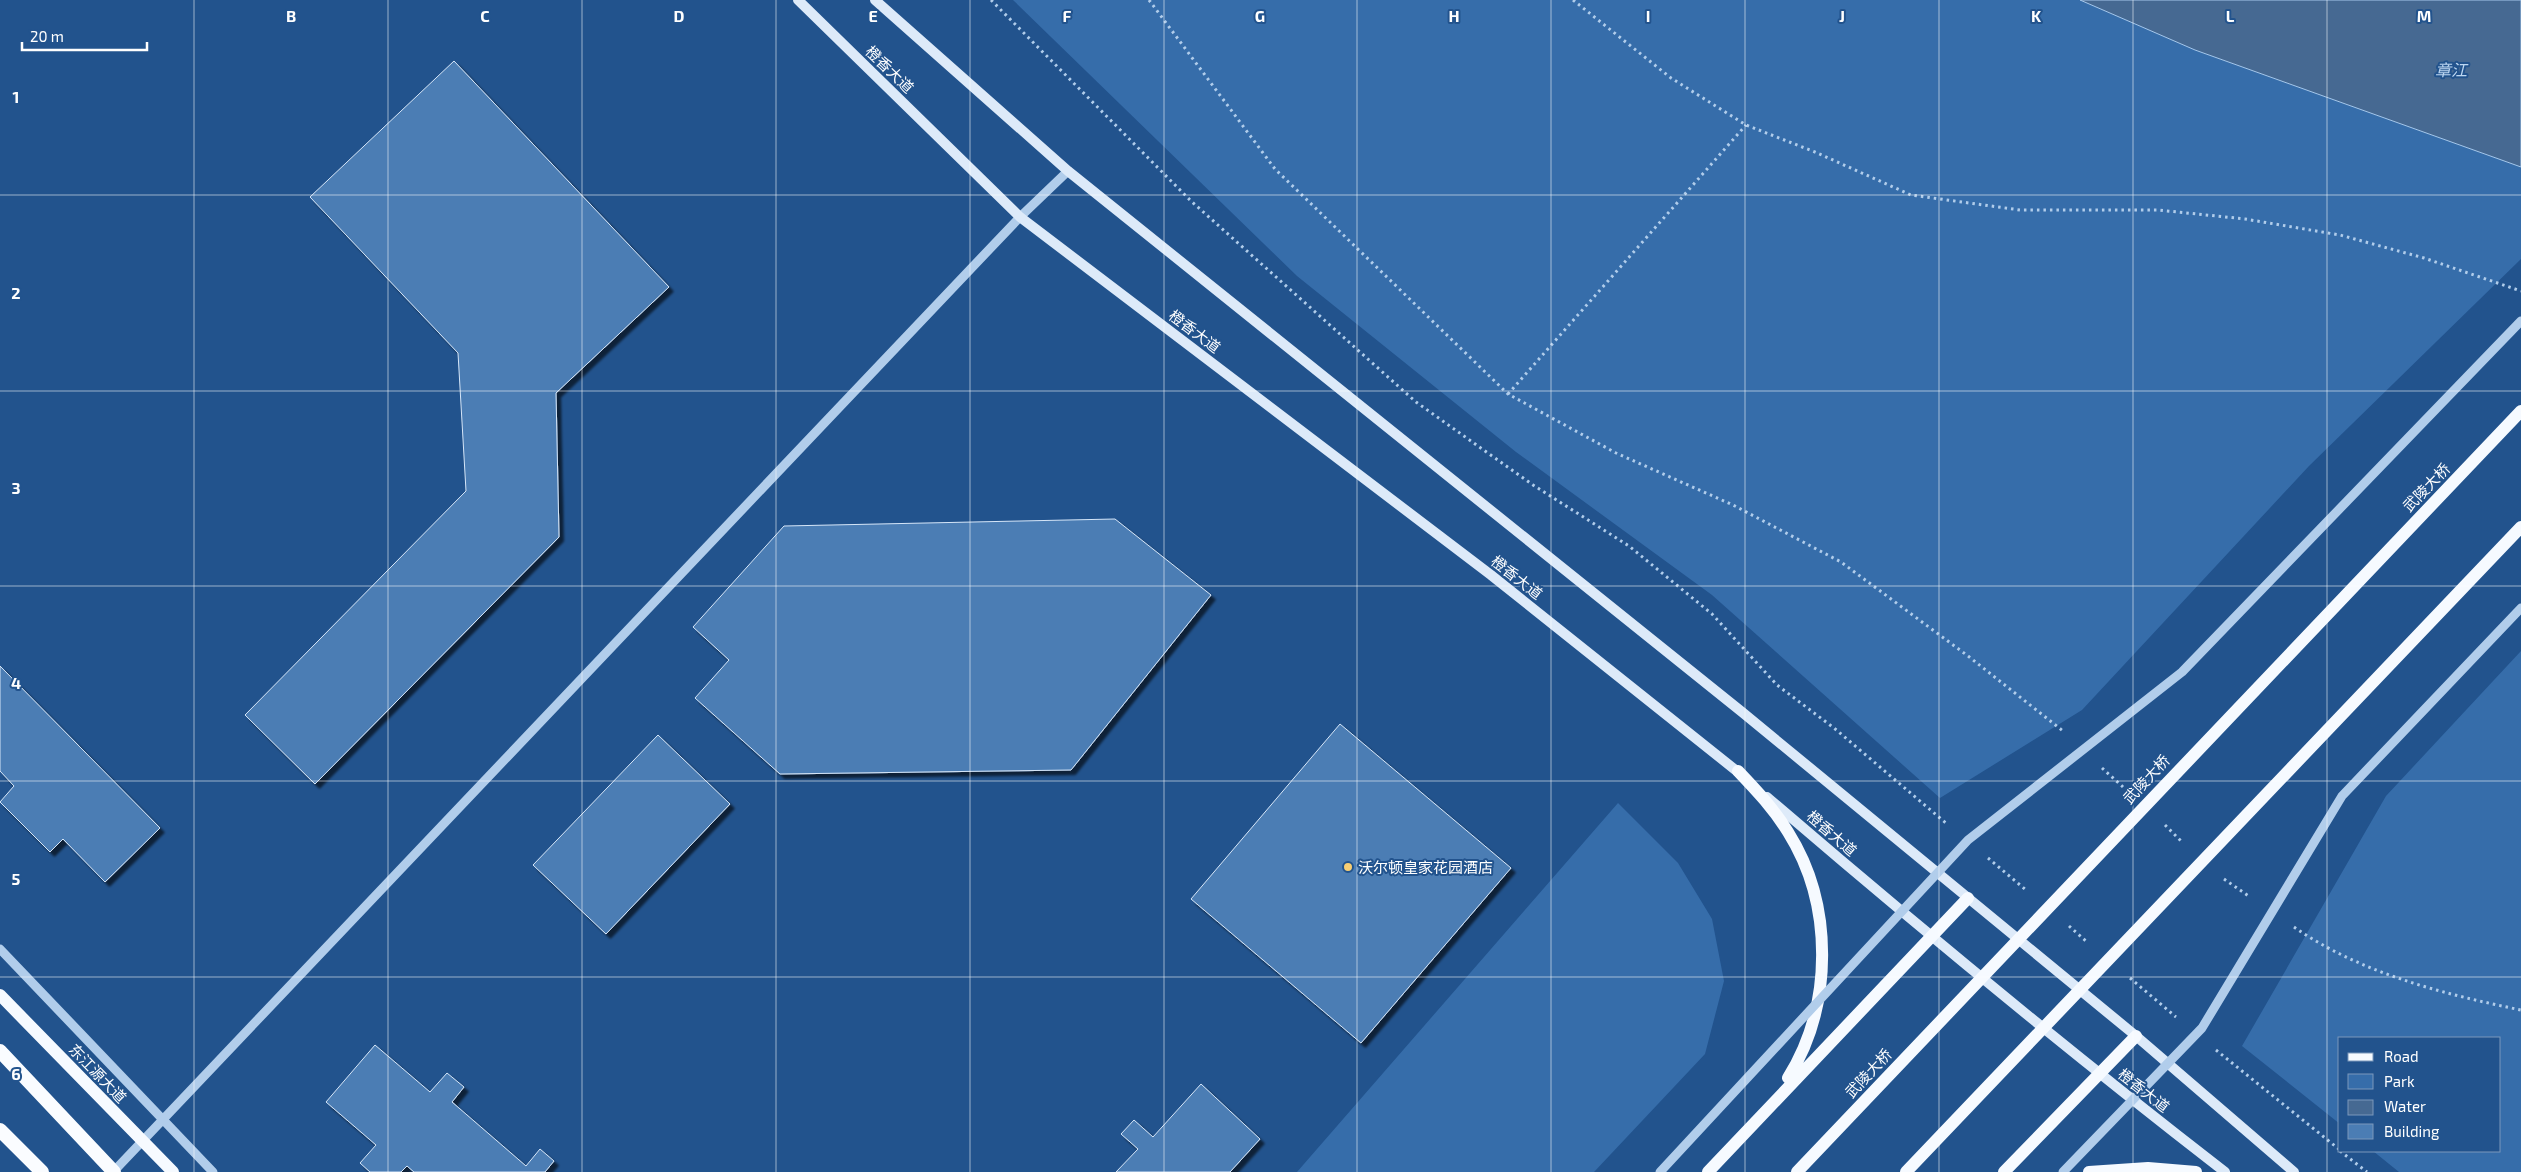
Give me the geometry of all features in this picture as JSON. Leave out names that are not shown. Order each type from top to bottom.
[{"type":"highway","points":[[0,1051],[113,1172]]},
{"type":"highway","points":[[0,1130],[42,1172]]},
{"type":"main road","name":"橙香大道","points":[[798,0],[1020,217],[1491,575],[1738,771],[1931,936],[2098,1074],[2225,1172]]},
{"type":"main road","points":[[876,0],[1068,171],[1562,566],[2136,1036],[2294,1172]]},
{"type":"main road","name":"武陵大桥","points":[[1796,1172],[2521,411]]},
{"type":"main road","points":[[1906,1172],[2521,527]]},
{"type":"main road","points":[[1738,771],[1766,800],[1789,834],[1807,870],[1818,909],[1822,957],[1820,989],[1812,1028],[1796,1065],[1776,1099]]},
{"type":"main road","points":[[1708,1172],[1968,898]]},
{"type":"main road","name":"东江源大道","points":[[0,995],[173,1172]]},
{"type":"main road","points":[[2004,1172],[2136,1036]]},
{"type":"main road","points":[[2089,1172],[2148,1168],[2196,1172]]},
{"type":"street","points":[[113,1172],[162,1118],[1020,217],[1068,171]]},
{"type":"street","points":[[1660,1172],[1968,840],[2182,672],[2521,321]]},
{"type":"street","points":[[2063,1172],[2202,1028],[2342,796],[2521,608]]},
{"type":"street","points":[[0,949],[213,1172]]},
{"type":"path","points":[[990,0],[1191,201],[1416,402],[1533,485],[1629,546],[1712,614],[1777,685],[1834,728],[1954,829]]},
{"type":"path","points":[[1149,0],[1275,169],[1508,394],[1616,453],[1733,505],[1842,562],[1968,656],[2064,732]]},
{"type":"path","points":[[1573,0],[1671,78],[1746,126],[1815,152],[1911,195],[2020,210],[2158,210],[2245,219],[2340,235],[2424,258],[2521,291]]},
{"type":"path","points":[[1508,394],[1746,126]]},
{"type":"path","points":[[2100,766],[2130,793]]},
{"type":"path","points":[[2159,820],[2188,847]]},
{"type":"path","points":[[1984,855],[2029,893]]},
{"type":"path","points":[[2218,874],[2256,901]]},
{"type":"path","points":[[2287,922],[2318,944],[2409,982],[2521,1010]]},
{"type":"path","points":[[2067,925],[2089,944]]},
{"type":"path","points":[[2127,976],[2179,1020]]},
{"type":"path","points":[[2210,1045],[2338,1149]]},
{"type":"path","points":[[2341,1152],[2367,1172]]},
{"type":"green space","points":[[1013,0],[2080,0],[2195,50],[2521,167],[2521,259],[2309,466],[2082,710],[1940,798],[1712,595],[1516,452],[1297,276]]},
{"type":"green space","points":[[2521,651],[2521,1172],[2399,1172],[2374,1152],[2501,1152],[2501,1037],[2338,1037],[2338,1122],[2242,1046],[2386,796]]},
{"type":"green space","points":[[1618,803],[1678,863],[1712,919],[1724,981],[1705,1054],[1594,1172],[1297,1172]]},
{"type":"water","name":"章江","points":[[2080,0],[2521,0],[2521,167],[2195,50]]},
{"type":"building","points":[[454,61],[669,287],[556,393],[559,537],[315,784],[245,715],[466,491],[458,353],[310,197]]},
{"type":"building","points":[[1115,519],[1211,595],[1071,770],[780,774],[695,698],[729,660],[693,627],[784,526]]},
{"type":"building","points":[[0,666],[160,828],[105,882],[63,839],[50,852],[0,802],[14,786],[0,771]]},
{"type":"building","points":[[1340,724],[1511,868],[1361,1043],[1191,899]]},
{"type":"building","points":[[658,735],[730,804],[606,934],[533,865]]},
{"type":"building","points":[[375,1045],[430,1092],[447,1073],[464,1087],[452,1102],[526,1166],[540,1149],[554,1161],[545,1172],[414,1172],[407,1166],[401,1172],[370,1172],[360,1163],[376,1145],[326,1102]]},
{"type":"building","points":[[1201,1084],[1260,1139],[1230,1172],[1116,1172],[1138,1149],[1121,1134],[1134,1120],[1153,1137]]},
{"type":"place","name":"沃尔顿皇家花园酒店","points":[[1348,867]]}]
